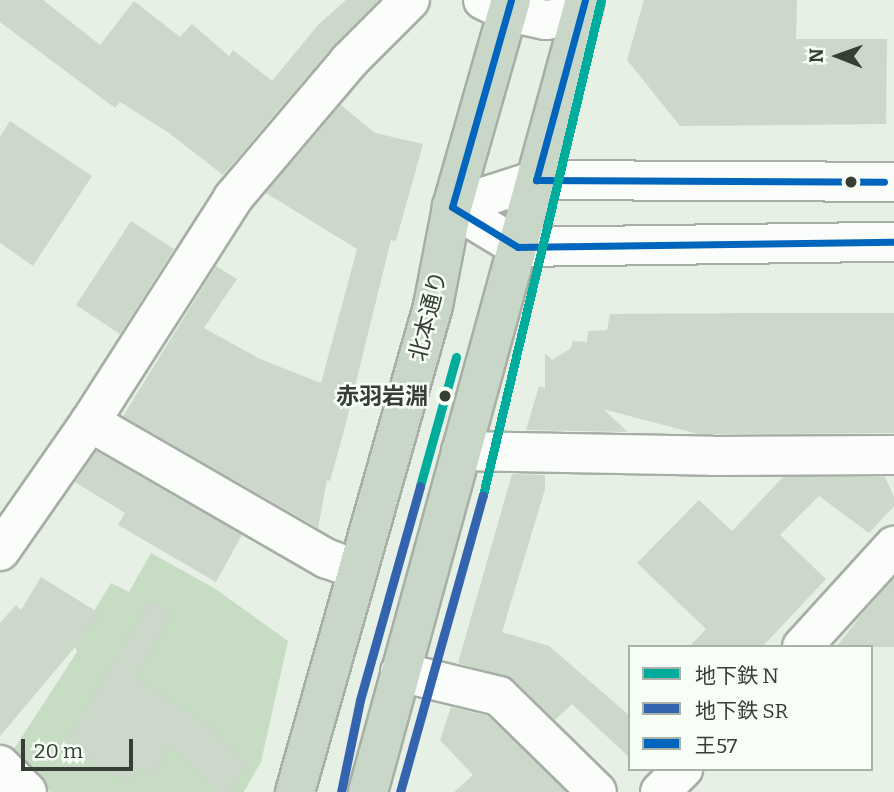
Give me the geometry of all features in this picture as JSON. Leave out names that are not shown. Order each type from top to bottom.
[{"type":"highway","points":[[368,792],[584,0]]},
{"type":"highway","name":"北本通り","points":[[295,792],[433,306],[452,207],[501,4]]},
{"type":"street","points":[[0,551],[90,422],[233,198],[349,61],[410,0]]},
{"type":"street","points":[[501,4],[546,20],[560,18],[584,0]]},
{"type":"street","points":[[452,207],[536,180],[894,182]]},
{"type":"street","points":[[452,207],[517,247],[894,242]]},
{"type":"street","points":[[90,422],[327,559],[358,569]]},
{"type":"street","points":[[461,451],[712,456],[894,455]]},
{"type":"street","points":[[804,645],[894,546]]},
{"type":"street","points":[[400,672],[499,696],[597,792]]},
{"type":"street","points":[[0,765],[27,792]]},
{"type":"street","points":[[660,792],[681,771]]},
{"type":"green space","points":[[151,553],[214,588],[288,641],[261,762],[244,792],[51,792],[12,752],[77,652],[74,644],[111,583],[129,592]]},
{"type":"building","points":[[0,0],[43,0],[100,45],[134,1],[180,37],[192,24],[229,56],[233,50],[272,81],[318,25],[346,0],[379,0],[332,47],[223,175],[169,133],[120,102],[115,108],[0,22]]},
{"type":"building","points":[[644,0],[797,0],[796,39],[887,39],[886,124],[680,126],[627,60]]},
{"type":"building","points":[[341,105],[375,133],[423,144],[396,241],[391,240],[345,427],[330,481],[327,480],[318,528],[123,416],[216,266],[237,279],[204,328],[260,359],[321,383],[357,249],[266,193]]},
{"type":"building","points":[[10,121],[92,176],[33,266],[0,243],[0,137]]},
{"type":"building","points":[[131,221],[174,249],[120,334],[76,305]]},
{"type":"building","points":[[894,313],[894,433],[698,434],[603,409],[628,432],[526,430],[539,386],[545,388],[545,353],[552,360],[570,349],[573,341],[587,342],[588,331],[607,330],[610,314]]},
{"type":"building","points":[[96,451],[242,535],[216,582],[118,525],[125,513],[75,482]]},
{"type":"building","points":[[512,474],[545,475],[545,489],[502,632],[549,646],[628,714],[628,756],[572,704],[555,720],[514,680],[458,663]]},
{"type":"building","points":[[783,477],[885,477],[894,497],[894,506],[869,533],[819,496],[780,535],[826,579],[764,645],[691,645],[706,629],[637,563],[699,500],[732,531]]},
{"type":"building","points":[[41,577],[102,615],[0,736],[0,623],[16,605],[21,610]]},
{"type":"building","points":[[894,578],[894,647],[838,645]]},
{"type":"building","points":[[150,601],[173,614],[137,677],[208,726],[248,765],[228,792],[216,792],[171,746],[151,776],[139,769],[128,784],[65,742]]},
{"type":"building","points":[[451,707],[488,716],[566,792],[454,792],[473,775],[440,740]]},
{"type":"metro line","name":"N","points":[[483,495],[601,0]]},
{"type":"metro line","name":"N","points":[[420,486],[456,357]]},
{"type":"metro line","name":"SR","points":[[341,792],[360,700],[420,486]]},
{"type":"metro line","name":"SR","points":[[400,792],[483,495]]},
{"type":"transit line","name":"王57","points":[[511,0],[452,207],[518,247],[894,242]]},
{"type":"transit line","name":"王57","points":[[585,0],[536,180],[884,182]]},
{"type":"place","name":"赤羽岩淵","points":[[445,396]]}]
